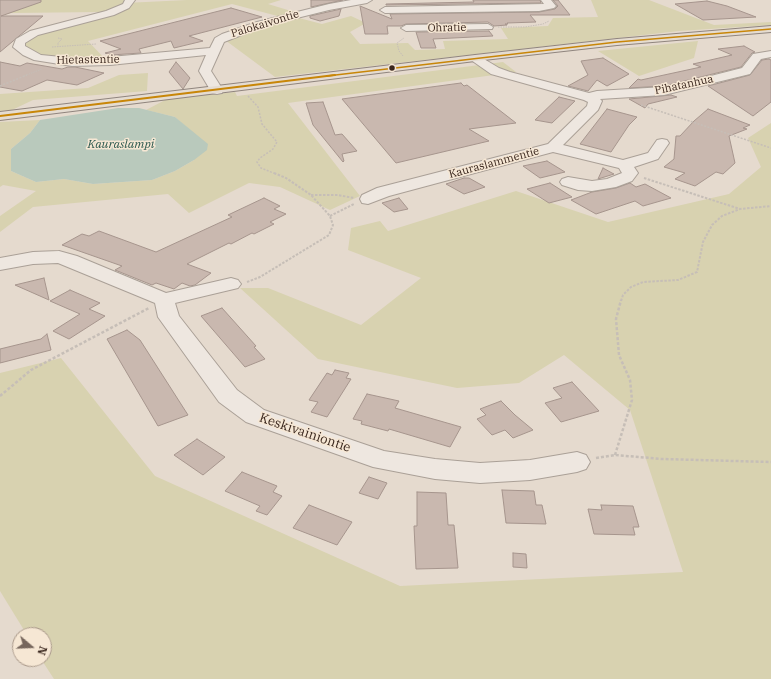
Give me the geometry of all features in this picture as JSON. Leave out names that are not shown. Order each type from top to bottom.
[{"type":"main road","points":[[0,116],[475,58],[618,42],[771,29]]},
{"type":"street","points":[[7,41],[22,46],[34,33],[48,28],[110,13],[126,6],[130,0]]},
{"type":"street","points":[[368,0],[375,6],[399,18],[405,33]]},
{"type":"street","name":"Palokaivontie","points":[[217,90],[205,71],[219,40],[241,30],[329,7],[368,0]]},
{"type":"street","points":[[385,10],[543,4],[549,21]]},
{"type":"street","name":"Ohratie","points":[[405,33],[488,27]]},
{"type":"street","name":"Hietastentie","points":[[22,46],[38,58],[61,61],[110,61],[214,51]]},
{"type":"street","name":"Pihatanhua","points":[[589,97],[597,95],[664,91],[700,83],[746,71],[756,56],[771,54]]},
{"type":"street","points":[[475,58],[495,71],[506,75],[589,97]]},
{"type":"street","name":"Kauraslammentie","points":[[368,199],[382,192],[553,147],[593,107],[595,101],[589,97]]},
{"type":"street","points":[[553,147],[627,169],[653,156],[662,143]]},
{"type":"street","points":[[568,182],[592,186],[604,185],[626,178],[627,169]]},
{"type":"street","points":[[0,264],[33,258],[59,257],[70,260],[164,300],[231,284]]},
{"type":"street","name":"Keskivainiontie","points":[[164,300],[169,317],[228,396],[255,416],[382,460],[434,469],[480,473],[530,470],[577,462]]},
{"type":"path","points":[[488,27],[525,27],[543,24],[549,21]]},
{"type":"path","points":[[404,56],[399,51],[397,43],[405,33]]},
{"type":"path","points":[[22,46],[96,44]]},
{"type":"path","points":[[0,86],[61,61]]},
{"type":"path","points":[[231,284],[246,282],[260,277],[329,235],[333,225],[330,216],[312,195],[286,178],[262,168],[257,162],[260,158],[273,149],[277,142],[262,124],[258,107],[246,93]]},
{"type":"path","points":[[641,105],[771,148]]},
{"type":"path","points":[[627,169],[740,209]]},
{"type":"path","points":[[312,195],[338,194],[368,199]]},
{"type":"path","points":[[330,216],[368,199]]},
{"type":"path","points":[[615,454],[632,400],[630,380],[619,355],[616,319],[623,295],[631,287],[642,282],[678,280],[697,272],[704,242],[712,225],[722,216],[740,209],[771,206]]},
{"type":"path","points":[[0,396],[31,370],[56,355],[164,300]]},
{"type":"path","points":[[577,462],[615,454],[662,459],[771,462]]},
{"type":"shaded area","points":[[0,0],[127,0],[125,3],[187,0],[281,0],[268,4],[301,14],[295,17],[322,24],[351,16],[366,23],[350,32],[360,44],[408,43],[415,50],[445,49],[443,41],[508,39],[501,28],[548,26],[553,18],[598,17],[591,0],[649,0],[714,25],[771,22],[771,25],[679,31],[275,77],[225,40],[285,18],[232,4],[88,41],[105,59],[51,59],[34,54],[23,47],[23,41],[37,32],[100,12],[11,13],[0,16]]},
{"type":"shaded area","points":[[698,41],[694,58],[639,76],[598,51]]},
{"type":"shaded area","points":[[503,62],[516,72],[288,103],[360,196],[330,210],[280,187],[249,183],[189,213],[168,194],[33,207],[0,232],[0,216],[36,191],[3,185],[0,187],[0,122],[40,120],[30,133],[11,149],[11,171],[36,182],[64,179],[93,184],[152,180],[175,171],[194,160],[187,128],[175,117],[146,110],[167,99],[235,92],[237,96]]},
{"type":"shaded area","points":[[148,73],[147,91],[33,100],[12,110],[0,111],[0,94],[88,88],[119,75]]},
{"type":"shaded area","points":[[771,123],[771,679],[54,679],[46,667],[52,667],[52,627],[22,627],[0,591],[0,373],[61,358],[155,476],[400,586],[683,572],[630,410],[564,355],[519,383],[457,388],[318,359],[240,288],[268,288],[361,325],[421,278],[348,250],[351,228],[380,221],[388,231],[516,191],[608,222],[729,194],[761,167],[748,138]]},
{"type":"water","name":"Kauraslampi","points":[[118,108],[139,108],[175,117],[208,144],[207,150],[194,160],[175,171],[152,180],[93,184],[64,179],[36,182],[11,171],[11,149],[30,133],[40,120]]},
{"type":"building","points":[[0,0],[41,0],[41,2],[1,16],[43,16],[0,52]]},
{"type":"building","points":[[311,0],[343,0],[311,7]]},
{"type":"building","points":[[473,0],[540,0],[541,3],[386,5],[474,2]]},
{"type":"building","points":[[553,0],[558,0],[570,15],[530,15],[536,22],[507,23],[508,24],[505,24],[507,25],[494,26],[488,22],[406,24],[401,26],[387,26],[388,34],[365,34],[360,6],[392,19],[390,14],[539,12],[555,9],[558,6]]},
{"type":"building","points":[[707,1],[727,6],[756,17],[703,20],[675,4]]},
{"type":"building","points":[[231,8],[262,17],[189,36],[203,41],[174,48],[171,41],[139,49],[141,53],[111,55],[105,53],[121,49],[100,41]]},
{"type":"building","points":[[341,9],[339,16],[320,21],[310,18],[310,16]]},
{"type":"building","points":[[489,31],[493,36],[433,39],[436,48],[421,48],[416,32]]},
{"type":"building","points":[[744,46],[755,52],[752,53],[741,67],[664,86],[629,88],[638,79],[641,80],[701,67],[693,64],[732,55],[718,49]]},
{"type":"building","points":[[603,58],[629,74],[607,86],[597,80],[588,91],[568,86],[588,75],[581,61]]},
{"type":"building","points":[[762,60],[771,60],[771,102],[753,116],[708,86],[750,75]]},
{"type":"building","points":[[0,62],[20,66],[27,63],[62,69],[75,67],[104,73],[77,85],[47,80],[22,91],[0,87]]},
{"type":"building","points":[[176,62],[190,78],[183,89],[169,72]]},
{"type":"building","points":[[461,83],[464,86],[467,85],[516,123],[469,129],[489,141],[396,163],[342,99]]},
{"type":"building","points":[[671,95],[677,97],[648,104],[645,108],[629,99]]},
{"type":"building","points":[[559,97],[575,101],[552,123],[535,120]]},
{"type":"building","points":[[323,102],[335,135],[342,134],[357,151],[342,154],[343,162],[313,125],[306,103]]},
{"type":"building","points":[[607,109],[637,117],[629,125],[611,152],[580,144]]},
{"type":"building","points":[[708,109],[750,125],[743,128],[747,129],[729,136],[735,163],[723,174],[716,172],[695,186],[675,179],[685,173],[664,167],[674,159],[676,136],[680,136]]},
{"type":"building","points":[[547,161],[565,172],[540,178],[523,166]]},
{"type":"building","points":[[603,168],[612,173],[614,174],[598,179]]},
{"type":"building","points":[[464,178],[469,178],[485,187],[464,194],[446,184]]},
{"type":"building","points":[[550,183],[572,197],[549,203],[527,189]]},
{"type":"building","points":[[630,183],[636,187],[645,184],[671,198],[643,206],[635,201],[596,214],[571,200],[592,192],[616,188]]},
{"type":"building","points":[[264,198],[280,206],[274,209],[286,214],[270,222],[274,224],[231,244],[229,243],[187,264],[211,273],[195,285],[190,286],[182,283],[174,289],[156,283],[152,285],[115,270],[122,266],[62,245],[82,234],[89,236],[99,231],[156,252],[232,217],[228,215]]},
{"type":"building","points":[[399,198],[408,209],[394,212],[382,203]]},
{"type":"building","points":[[44,278],[49,300],[15,285]]},
{"type":"building","points":[[70,290],[100,303],[89,309],[105,316],[69,339],[53,331],[80,314],[50,301]]},
{"type":"building","points":[[222,308],[256,346],[254,347],[265,359],[245,367],[201,316]]},
{"type":"building","points":[[127,330],[140,340],[188,415],[158,426],[107,339]]},
{"type":"building","points":[[47,334],[51,350],[0,363],[0,349],[41,339]]},
{"type":"building","points":[[335,370],[349,373],[346,378],[351,379],[327,417],[311,412],[318,402],[309,400],[327,373],[332,375]]},
{"type":"building","points":[[572,382],[599,411],[561,422],[545,403],[562,398],[553,388]]},
{"type":"building","points":[[367,394],[399,401],[395,408],[461,427],[450,447],[389,429],[388,431],[361,424],[362,421],[353,419]]},
{"type":"building","points":[[501,401],[533,430],[513,438],[505,430],[492,435],[477,419],[486,415],[480,409]]},
{"type":"building","points":[[197,439],[225,457],[203,475],[174,455]]},
{"type":"building","points":[[242,472],[277,486],[273,492],[282,496],[267,515],[256,511],[260,506],[225,491]]},
{"type":"building","points":[[369,477],[387,483],[378,499],[359,493]]},
{"type":"building","points":[[502,490],[534,491],[536,505],[542,505],[546,524],[506,523]]},
{"type":"building","points":[[417,492],[446,493],[448,525],[454,525],[458,568],[416,569],[414,526],[417,526]]},
{"type":"building","points":[[309,505],[352,522],[337,545],[293,528]]},
{"type":"building","points":[[601,505],[633,506],[639,527],[633,527],[635,535],[594,534],[588,509],[602,510]]},
{"type":"building","points":[[513,553],[526,554],[527,568],[513,567]]},
{"type":"transit line","points":[[0,116],[475,58],[617,42],[771,29]]}]
